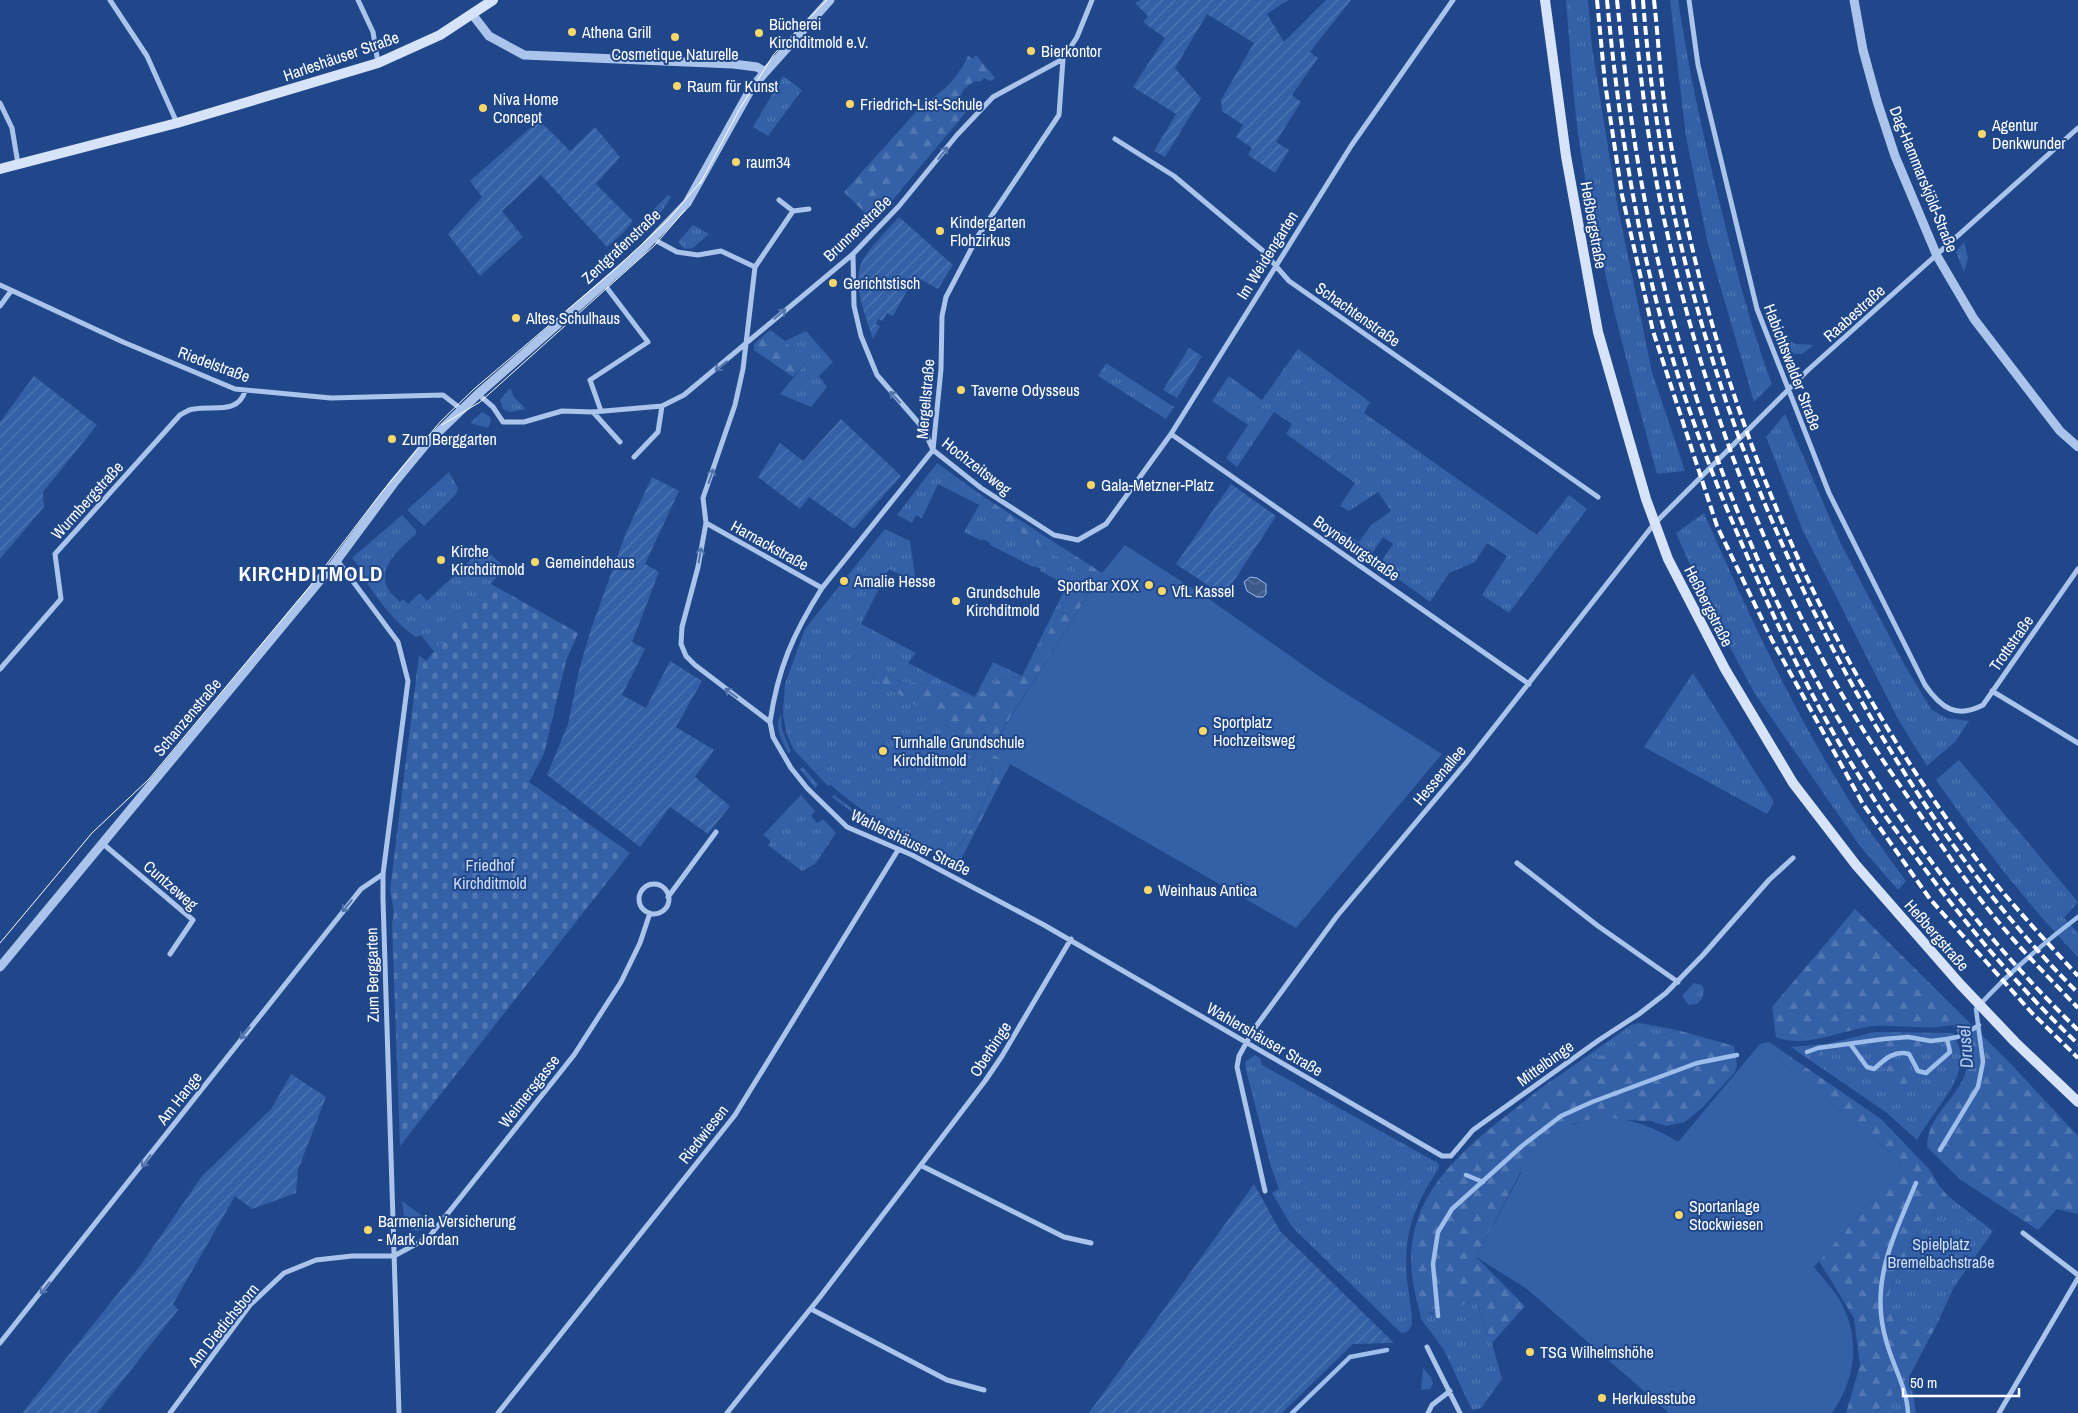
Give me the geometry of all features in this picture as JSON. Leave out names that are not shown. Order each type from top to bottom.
[{"type":"main road","name":"Harleshäuser Straße","points":[[0,169],[177,123],[378,63],[440,35],[493,0]]},
{"type":"main road","name":"Heßbergstraße","points":[[1538,0],[1546,5],[1566,156],[1598,332],[1654,524],[1668,559],[1724,669],[1793,783],[1856,865],[1960,984],[2015,1042],[2078,1102]]},
{"type":"street","points":[[110,0],[147,56],[177,123]]},
{"type":"street","points":[[358,0],[373,32],[378,63]]},
{"type":"street","name":"Zentgrafenstraße","points":[[394,483],[431,439],[461,409],[604,284],[653,239],[687,203],[752,87],[830,0]]},
{"type":"street","name":"Brunnenstraße","points":[[478,394],[493,407],[503,422],[524,422],[562,411],[593,412],[662,406],[697,385],[853,254],[915,188],[993,97],[1063,59],[1078,37],[1092,0]]},
{"type":"street","name":"Im Weidengarten","points":[[1063,538],[1078,540],[1106,524],[1171,434],[1351,146],[1453,0]]},
{"type":"street","name":"Habichtswalder Straße","points":[[1689,0],[1698,65],[1719,159],[1757,309],[1829,493],[1920,677],[1934,698],[1943,707],[1952,710]]},
{"type":"street","name":"Dag-Hammarskjöld-Straße","points":[[1854,0],[1877,101],[1898,163],[1938,256],[1974,319],[2060,431],[2078,447]]},
{"type":"street","points":[[472,14],[489,36],[524,55],[733,64],[757,67],[765,72]]},
{"type":"street","name":"Mergellstraße","points":[[770,722],[782,665],[797,629],[822,588],[933,450],[941,370],[942,316],[946,297],[978,236],[1059,115],[1063,59]]},
{"type":"street","points":[[0,103],[12,128],[18,164]]},
{"type":"street","name":"Raabestraße","points":[[1654,524],[1788,391],[2078,128]]},
{"type":"street","name":"Schachtenstraße","points":[[1115,139],[1174,176],[1262,250],[1289,281],[1598,497]]},
{"type":"street","points":[[779,200],[793,211],[809,209]]},
{"type":"street","points":[[770,722],[695,665],[686,656],[681,644],[682,627],[698,567],[706,523],[703,498],[735,405],[743,369],[744,347],[755,267],[793,211]]},
{"type":"street","points":[[653,239],[677,252],[698,255],[721,251],[755,267]]},
{"type":"street","name":"Hochzeitsweg","points":[[853,254],[854,306],[861,336],[877,375],[923,428],[933,450],[981,488],[1054,536],[1063,538]]},
{"type":"street","points":[[602,411],[590,380],[648,342],[604,284]]},
{"type":"street","name":"Riedelstraße","points":[[0,285],[123,342],[235,389],[331,398],[443,395],[461,409]]},
{"type":"street","points":[[0,306],[11,291]]},
{"type":"street","name":"Wurmbergstraße","points":[[0,669],[61,599],[55,554],[180,415],[194,408],[214,409],[235,405],[243,399],[245,391]]},
{"type":"street","points":[[634,457],[658,432],[662,406]]},
{"type":"street","points":[[593,412],[620,442]]},
{"type":"street","name":"Boyneburgstraße","points":[[1171,434],[1529,684]]},
{"type":"street","name":"Schanzenstraße","points":[[0,967],[337,560],[394,483]]},
{"type":"street","name":"Harnackstraße","points":[[706,523],[822,588]]},
{"type":"street","name":"Hessenallee","points":[[1265,1191],[1237,1067],[1239,1056],[1246,1043],[1289,980],[1337,916],[1529,684],[1654,524]]},
{"type":"street","name":"Zum Berggarten","points":[[337,560],[398,642],[408,681],[384,874],[385,1001],[399,1413]]},
{"type":"street","name":"Trottstraße","points":[[1952,710],[1971,711],[1983,705],[2078,568]]},
{"type":"street","points":[[1992,691],[2078,743]]},
{"type":"street","name":"Wahlershäuser Straße","points":[[770,722],[773,736],[783,756],[807,788],[830,813],[847,827],[954,876],[1070,940],[1429,1149]]},
{"type":"street","points":[[668,897],[665,890],[657,885],[647,886],[643,889],[639,898],[640,904],[650,913],[660,913],[666,908],[668,897],[716,832]]},
{"type":"street","name":"Cuntzeweg","points":[[102,843],[193,920],[170,954]]},
{"type":"street","name":"Riedwiesen","points":[[498,1413],[735,1116],[898,850]]},
{"type":"street","name":"Mittelbinge","points":[[1429,1149],[1442,1156],[1451,1156],[1473,1130],[1599,1040],[1639,1014],[1678,982],[1769,880],[1793,858]]},
{"type":"street","points":[[1517,863],[1598,926],[1678,982]]},
{"type":"street","name":"Am Hange","points":[[0,1343],[361,889],[384,874]]},
{"type":"street","name":"Weimersgasse","points":[[394,1256],[429,1237],[574,1055],[621,982],[640,943],[650,913]]},
{"type":"street","name":"Oberbinge","points":[[727,1413],[922,1166],[1002,1056],[1070,940]]},
{"type":"street","points":[[922,1166],[1064,1237],[1091,1244]]},
{"type":"street","points":[[1999,1413],[2078,1276],[2024,1233]]},
{"type":"street","name":"Am Diedichsborn","points":[[170,1413],[250,1305],[284,1273],[316,1260],[352,1256],[394,1256]]},
{"type":"street","points":[[811,1309],[947,1380],[984,1390]]},
{"type":"street","points":[[1427,1347],[1460,1413]]},
{"type":"street","points":[[1428,1413],[1432,1405],[1450,1391]]},
{"type":"green space","points":[[1141,0],[1288,0],[1267,14],[1284,42],[1326,0],[1351,0],[1310,52],[1318,58],[1292,95],[1301,102],[1276,142],[1289,150],[1275,173],[1248,155],[1252,148],[1236,137],[1243,125],[1222,111],[1221,100],[1254,43],[1207,14],[1175,68],[1201,98],[1165,157],[1154,151],[1176,114],[1133,87],[1165,38],[1143,22],[1148,16],[1135,3]]},
{"type":"green space","points":[[1566,0],[1588,0],[1592,47],[1617,203],[1652,372],[1685,471],[1657,474],[1625,352],[1605,271],[1580,148]]},
{"type":"green space","points":[[1670,0],[1678,0],[1692,81],[1716,189],[1757,342],[1772,384],[1754,402],[1708,244],[1686,137]]},
{"type":"green space","points":[[976,55],[995,78],[991,81],[984,78],[980,82],[975,81],[966,87],[960,98],[967,111],[874,222],[844,192],[923,104],[950,83],[968,56],[973,59]]},
{"type":"green space","points":[[783,76],[802,90],[768,136],[753,127]]},
{"type":"green space","points":[[539,120],[570,151],[595,127],[620,157],[596,184],[633,221],[607,247],[541,175],[502,211],[523,237],[480,276],[448,234],[482,197],[470,181]]},
{"type":"green space","points":[[668,195],[671,197],[658,217],[652,211]]},
{"type":"green space","points":[[899,217],[953,265],[938,289],[915,276],[893,316],[887,313],[883,321],[878,319],[876,324],[880,326],[873,339],[860,294],[860,266],[872,247]]},
{"type":"green space","points":[[693,225],[709,234],[693,248],[685,249],[678,242]]},
{"type":"green space","points":[[1964,242],[1968,258],[1964,272],[1956,252]]},
{"type":"green space","points":[[770,330],[785,341],[805,364],[793,377],[754,350],[754,344]]},
{"type":"green space","points":[[806,331],[833,362],[819,376],[827,387],[811,407],[780,394],[805,364],[785,341]]},
{"type":"green space","points":[[1779,336],[1796,344],[1814,345],[1802,354],[1794,354],[1783,345]]},
{"type":"green space","points":[[1189,348],[1202,356],[1177,398],[1163,390]]},
{"type":"green space","points":[[1298,349],[1370,402],[1364,413],[1537,535],[1569,495],[1587,509],[1509,613],[1482,595],[1507,556],[1487,543],[1475,562],[1449,573],[1430,602],[1379,565],[1393,544],[1383,537],[1369,558],[1337,536],[1341,530],[1359,542],[1371,525],[1391,511],[1378,492],[1349,511],[1340,506],[1355,483],[1286,434],[1292,424],[1274,412],[1237,467],[1226,458],[1248,425],[1212,401],[1229,376],[1262,400]]},
{"type":"green space","points":[[1106,363],[1174,407],[1166,419],[1098,376]]},
{"type":"green space","points":[[34,376],[97,425],[43,492],[44,507],[0,559],[0,422]]},
{"type":"green space","points":[[510,388],[514,397],[526,409],[510,412],[503,409],[500,400]]},
{"type":"green space","points":[[482,412],[490,417],[491,421],[488,428],[470,423]]},
{"type":"green space","points":[[1785,414],[1841,544],[1904,664],[1931,709],[1946,718],[1969,721],[1955,742],[1927,766],[1898,719],[1803,531],[1766,437]]},
{"type":"green space","points":[[841,419],[901,476],[854,529],[809,497],[800,509],[758,477],[780,443],[803,461]]},
{"type":"green space","points":[[937,463],[984,497],[979,505],[938,484],[922,518],[916,515],[912,523],[897,515]]},
{"type":"green space","points":[[449,472],[458,488],[456,494],[424,526],[407,510]]},
{"type":"green space","points":[[652,477],[679,491],[645,564],[659,572],[632,642],[645,649],[622,695],[646,708],[670,661],[702,681],[676,727],[714,750],[695,777],[730,806],[708,834],[670,807],[640,847],[547,775],[568,724],[579,670],[591,629],[626,533]]},
{"type":"green space","points":[[1231,484],[1276,516],[1224,596],[1176,564]]},
{"type":"green space","points":[[984,497],[1102,573],[989,751],[1010,764],[958,865],[945,854],[952,855],[973,825],[985,800],[993,766],[973,752],[964,737],[872,677],[877,668],[898,681],[930,685],[975,697],[998,680],[1022,676],[1084,574],[979,505]]},
{"type":"green space","points":[[979,505],[1084,574],[1022,676],[1067,585],[1040,571],[1041,569],[1033,567],[990,545],[990,543],[983,539],[982,541],[964,532]]},
{"type":"green space","points":[[1704,513],[1751,618],[1803,721],[1848,799],[1906,881],[1898,890],[1860,846],[1755,694],[1711,612],[1676,533]]},
{"type":"green space","points":[[402,515],[416,530],[416,534],[393,557],[386,571],[385,579],[388,589],[400,602],[403,599],[408,604],[420,593],[427,601],[483,548],[505,567],[435,653],[421,635],[416,637],[392,616],[360,573],[360,568],[352,558]]},
{"type":"green space","points":[[885,529],[910,541],[916,583],[889,569],[861,624],[916,653],[908,663],[975,697],[930,685],[898,681],[877,668],[872,677],[964,737],[973,752],[993,766],[989,788],[979,813],[952,855],[945,854],[958,865],[892,829],[831,785],[828,786],[794,750],[787,735],[783,715],[785,684],[805,629]]},
{"type":"green space","name":"Sportplatz Hochzeitsweg","points":[[1125,545],[1209,599],[1326,681],[1442,754],[1296,928],[989,752],[1102,573]]},
{"type":"green space","name":"Friedhof Kirchditmold","points":[[491,584],[578,633],[566,661],[544,754],[529,782],[630,853],[400,1146],[392,924],[394,912],[390,890],[419,655],[426,661]]},
{"type":"green space","points":[[993,662],[1022,676],[998,680],[975,697]]},
{"type":"green space","points":[[1693,673],[1774,802],[1767,814],[1644,747]]},
{"type":"green space","points":[[781,715],[782,730],[791,752],[788,753],[778,729]]},
{"type":"green space","points":[[1959,760],[2078,902],[2064,918],[2078,933],[2078,957],[2004,871],[1936,780]]},
{"type":"green space","points":[[803,767],[818,785],[815,788],[800,769]]},
{"type":"green space","points":[[801,795],[815,811],[811,816],[817,823],[823,819],[836,833],[815,864],[802,871],[768,845],[771,841],[763,835]]},
{"type":"green space","points":[[834,795],[867,820],[869,825],[832,797]]},
{"type":"green space","points":[[1855,909],[2009,1062],[2078,1136],[2078,1214],[2057,1209],[2038,1230],[1961,1180],[1927,1147],[1930,1130],[1937,1116],[1964,1078],[1967,1063],[1964,1046],[1953,1025],[1924,1027],[1875,1026],[1812,1040],[1799,1041],[1776,1037],[1772,1007]]},
{"type":"green space","points":[[1694,983],[1702,985],[1703,995],[1697,1004],[1689,1005],[1682,996]]},
{"type":"green space","points":[[1639,1023],[1677,1030],[1613,1053],[1560,1075],[1631,1025]]},
{"type":"green space","points":[[1677,1030],[1734,1046],[1737,1066],[1735,1072],[1702,1108],[1685,1122],[1666,1126],[1651,1121],[1592,1119],[1572,1124],[1521,1171],[1476,1257],[1525,1306],[1492,1343],[1475,1299],[1448,1312],[1435,1313],[1419,1309],[1412,1276],[1412,1246],[1418,1220],[1429,1196],[1444,1173],[1486,1132],[1560,1075],[1602,1056]]},
{"type":"green space","points":[[1875,1032],[1953,1033],[1961,1052],[1956,1080],[1917,1140],[1887,1113],[1791,1047],[1826,1044]]},
{"type":"green space","points":[[1907,1039],[1944,1045],[1947,1055],[1955,1066],[1953,1068],[1950,1067],[1947,1058],[1938,1049],[1906,1046],[1814,1056],[1812,1054],[1814,1050],[1844,1048]]},
{"type":"green space","points":[[1769,1042],[1881,1119],[1930,1170],[1948,1196],[1913,1239],[1889,1295],[1896,1325],[1913,1335],[1936,1326],[1910,1375],[1875,1413],[1846,1413],[1860,1365],[1854,1318],[1819,1261],[1903,1163],[1760,1044]]},
{"type":"green space","name":"Sportanlage Stockwiesen","points":[[1760,1044],[1903,1163],[1814,1267],[1836,1294],[1850,1324],[1853,1339],[1851,1369],[1847,1384],[1841,1399],[1832,1413],[1669,1413],[1527,1289],[1476,1257],[1521,1173],[1520,1168],[1522,1164],[1530,1154],[1559,1131],[1576,1123],[1610,1118],[1644,1125],[1678,1142]]},
{"type":"green space","points":[[1255,1055],[1260,1058],[1262,1065],[1438,1163],[1439,1168],[1417,1208],[1409,1235],[1406,1264],[1412,1324],[1405,1333],[1400,1332],[1292,1227],[1272,1193],[1279,1189],[1271,1167],[1245,1062]]},
{"type":"green space","points":[[1895,1063],[1912,1070],[1912,1076],[1904,1088],[1896,1086],[1887,1080],[1887,1067]]},
{"type":"green space","points":[[291,1074],[326,1097],[298,1170],[296,1193],[252,1209],[235,1196],[173,1304],[178,1310],[97,1413],[22,1413],[140,1266],[202,1176],[272,1108]]},
{"type":"green space","points":[[1254,1184],[1280,1231],[1394,1343],[1353,1344],[1282,1413],[1089,1413]]},
{"type":"green space","name":"Spielplatz Bremelbachstraße","points":[[1948,1196],[1993,1231],[1954,1287],[1936,1326],[1913,1335],[1896,1325],[1889,1295],[1913,1239]]},
{"type":"green space","points":[[402,1201],[429,1221],[424,1229],[416,1231],[405,1225]]},
{"type":"green space","points":[[1475,1299],[1492,1343],[1502,1379],[1481,1408],[1472,1410],[1444,1350],[1421,1319],[1419,1309],[1432,1314],[1463,1305]]},
{"type":"green space","points":[[1423,1368],[1431,1377],[1433,1384],[1430,1389],[1421,1390]]},
{"type":"green space","points":[[1910,1375],[1916,1413],[1875,1413]]},
{"type":"water","points":[[1250,577],[1257,578],[1266,584],[1266,594],[1263,597],[1257,597],[1247,591],[1244,582]]},
{"type":"waterway","name":"Drusel","points":[[1940,1150],[1978,1087],[1983,1062],[1976,1009],[2024,961],[2078,917]]},
{"type":"waterway","points":[[1807,1052],[1818,1048],[1884,1039],[1908,1037],[1931,1041],[1947,1039],[1962,1036],[1979,1025]]},
{"type":"waterway","points":[[1851,1045],[1867,1067],[1874,1069],[1890,1056],[1904,1053],[1909,1054],[1918,1071],[1926,1073],[1950,1052],[1947,1039]]},
{"type":"waterway","points":[[1438,1316],[1433,1264],[1438,1232],[1452,1209],[1522,1146],[1561,1116],[1592,1102],[1697,1063],[1737,1055]]},
{"type":"waterway","points":[[1466,1175],[1483,1182]]},
{"type":"waterway","name":"Drusel","points":[[1908,1413],[1905,1394],[1886,1340],[1880,1299],[1886,1260],[1916,1183]]},
{"type":"waterway","points":[[1292,1413],[1350,1357],[1387,1350]]},
{"type":"tram line","points":[[700,184],[739,110],[774,54],[827,0]]},
{"type":"tram line","points":[[0,943],[92,833],[149,779],[310,586],[381,493],[440,422],[474,389],[613,271],[668,220],[703,179]]},
{"type":"tram line","points":[[442,425],[480,402],[655,245],[685,210]]},
{"type":"railway","points":[[1597,0],[1605,83],[1622,195],[1653,331],[1717,526],[1772,640],[1863,804],[1930,899],[2032,1013],[2078,1058]]},
{"type":"railway","points":[[1607,0],[1626,157],[1644,250],[1663,327],[1687,403],[1714,478],[1773,614],[1819,707],[1853,767],[1887,818],[1951,903],[1991,952],[2055,1022],[2078,1044]]},
{"type":"railway","points":[[1617,0],[1637,158],[1656,252],[1685,360],[1720,466],[1763,570],[1812,671],[1868,769],[1931,861],[2001,949],[2078,1030]]},
{"type":"railway","points":[[1633,0],[1643,95],[1658,190],[1672,256],[1689,321],[1731,452],[1782,578],[1844,698],[1871,743],[1901,787],[1990,912],[2029,957],[2078,1008]]},
{"type":"railway","points":[[1643,0],[1653,95],[1669,190],[1690,283],[1717,375],[1749,465],[1786,553],[1828,639],[1874,723],[1919,795],[1993,898],[2020,931],[2078,993]]},
{"type":"railway","points":[[1654,0],[1665,108],[1684,209],[1708,310],[1739,409],[1776,507],[1818,602],[1867,693],[1921,781],[1992,879],[2028,922],[2078,976]]},
{"type":"place","name":"Athena Grill","points":[[572,32]]},
{"type":"place","name":"Bücherei Kirchditmold e.V.","points":[[759,33]]},
{"type":"place","name":"Cosmetique Naturelle","points":[[675,37]]},
{"type":"place","name":"Bierkontor","points":[[1031,51]]},
{"type":"place","name":"Raum für Kunst","points":[[677,86]]},
{"type":"place","name":"Friedrich-List-Schule","points":[[850,104]]},
{"type":"place","name":"Niva Home Concept","points":[[483,108]]},
{"type":"place","name":"Agentur Denkwunder","points":[[1982,134]]},
{"type":"place","name":"raum34","points":[[736,162]]},
{"type":"place","name":"Kindergarten Flohzirkus","points":[[940,231]]},
{"type":"place","name":"Gerichtstisch","points":[[833,283]]},
{"type":"place","name":"Altes Schulhaus","points":[[516,318]]},
{"type":"place","name":"Taverne Odysseus","points":[[961,390]]},
{"type":"place","name":"Zum Berggarten","points":[[392,439]]},
{"type":"place","name":"Gala-Metzner-Platz","points":[[1091,485]]},
{"type":"place","name":"Kirche Kirchditmold","points":[[441,560]]},
{"type":"place","name":"Gemeindehaus","points":[[535,562]]},
{"type":"place","name":"Amalie Hesse","points":[[844,581]]},
{"type":"place","name":"Sportbar XOX","points":[[1149,585]]},
{"type":"place","name":"VfL Kassel","points":[[1162,591]]},
{"type":"place","name":"Grundschule Kirchditmold","points":[[956,601]]},
{"type":"place","name":"Sportplatz Hochzeitsweg","points":[[1203,731]]},
{"type":"place","name":"Turnhalle Grundschule Kirchditmold","points":[[883,751]]},
{"type":"place","name":"Weinhaus Antica","points":[[1148,890]]},
{"type":"place","name":"Sportanlage Stockwiesen","points":[[1679,1215]]},
{"type":"place","name":"Barmenia Versicherung - Mark Jordan","points":[[368,1230]]},
{"type":"place","name":"TSG Wilhelmshöhe","points":[[1530,1352]]},
{"type":"place","name":"Herkulesstube","points":[[1602,1398]]},
{"type":"district","name":"KIRCHDITMOLD","points":[[311,573]]}]
